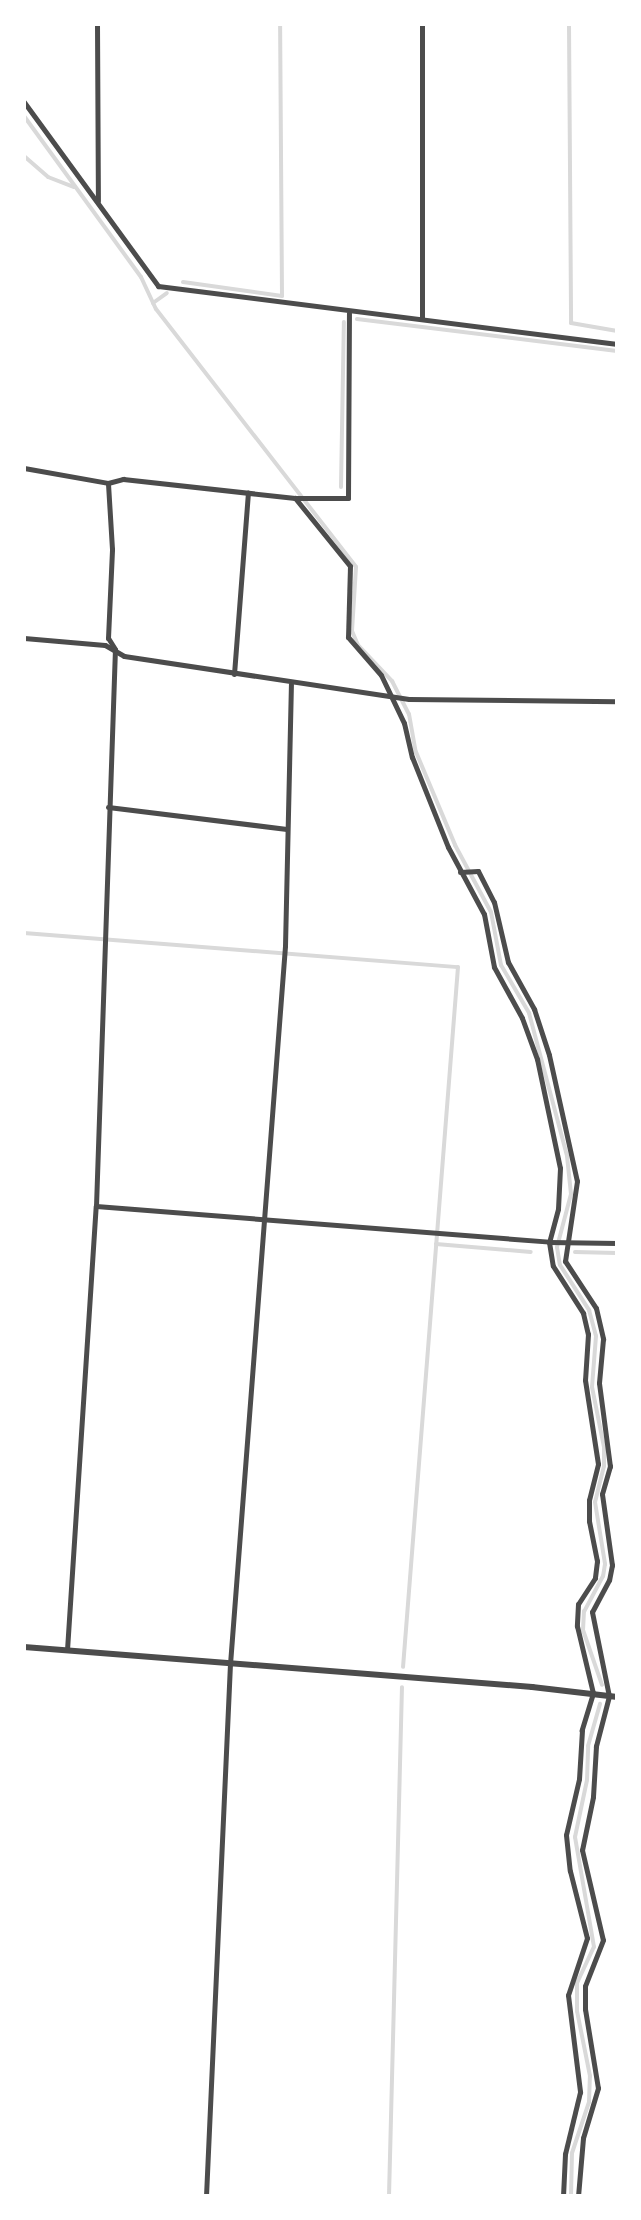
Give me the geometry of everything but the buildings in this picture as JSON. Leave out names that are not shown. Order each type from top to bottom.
[{"type":"street","points":[[97,24],[98,202]]},
{"type":"street","points":[[422,24],[422,319]]},
{"type":"street","points":[[24,102],[158,286],[349,313],[422,319],[617,344]]},
{"type":"street","points":[[24,468],[108,483],[123,479],[295,498],[348,498],[349,313]]},
{"type":"street","points":[[67,1650],[96,1206],[115,649],[108,638],[112,549],[108,483]]},
{"type":"street","points":[[234,674],[248,493]]},
{"type":"street","points":[[295,498],[350,566],[348,637],[381,675],[404,723],[412,757],[460,872],[484,914],[494,967],[522,1018],[537,1059],[560,1168],[558,1209],[549,1242],[553,1266],[583,1313],[588,1334],[585,1380],[598,1455],[589,1521],[597,1561],[595,1578],[578,1604],[577,1626],[593,1693],[582,1730],[579,1779],[566,1835],[570,1871],[587,1938],[568,1995],[580,2092],[565,2154],[563,2196]]},
{"type":"street","points":[[24,638],[105,645],[124,656],[291,684],[409,699],[617,701]]},
{"type":"street","points":[[206,2196],[230,1664],[285,946],[291,684]]},
{"type":"street","points":[[108,807],[287,829]]},
{"type":"street","points":[[460,872],[478,871],[494,902],[508,962],[534,1009],[549,1055],[577,1181],[565,1261],[596,1308],[603,1339],[599,1383],[610,1466],[602,1494],[612,1565],[609,1580],[592,1612],[613,1696],[596,1746],[593,1797],[582,1850],[603,1940],[585,1986],[585,2009],[598,2088],[583,2138],[578,2196]]},
{"type":"street","points":[[96,1206],[549,1242],[617,1243]]},
{"type":"street","points":[[24,1647],[613,1696]]},
{"type":"waterway","points":[[183,282],[282,296],[280,24]]},
{"type":"waterway","points":[[569,24],[571,323],[617,331]]},
{"type":"waterway","points":[[24,116],[141,277],[156,309],[356,567],[352,631],[358,645],[392,681],[409,714],[416,752],[455,845],[491,912],[501,965],[529,1013],[567,1156],[571,1194],[557,1247],[560,1265],[589,1310],[596,1336],[592,1387],[604,1447],[604,1466],[595,1502],[605,1564],[603,1576],[584,1611],[583,1630],[602,1685]]},
{"type":"waterway","points":[[24,156],[48,177],[74,187]]},
{"type":"waterway","points":[[153,303],[167,293]]},
{"type":"waterway","points":[[357,319],[617,351]]},
{"type":"waterway","points":[[341,487],[344,322]]},
{"type":"waterway","points":[[24,933],[458,967],[403,1667]]},
{"type":"waterway","points":[[436,1244],[531,1252]]},
{"type":"waterway","points":[[575,1252],[617,1253]]},
{"type":"waterway","points":[[389,2196],[402,1687]]},
{"type":"waterway","points":[[571,2196],[572,2153],[589,2102],[590,2076],[577,2011],[577,1983],[594,1947],[575,1837],[587,1780],[588,1746],[600,1704]]}]
